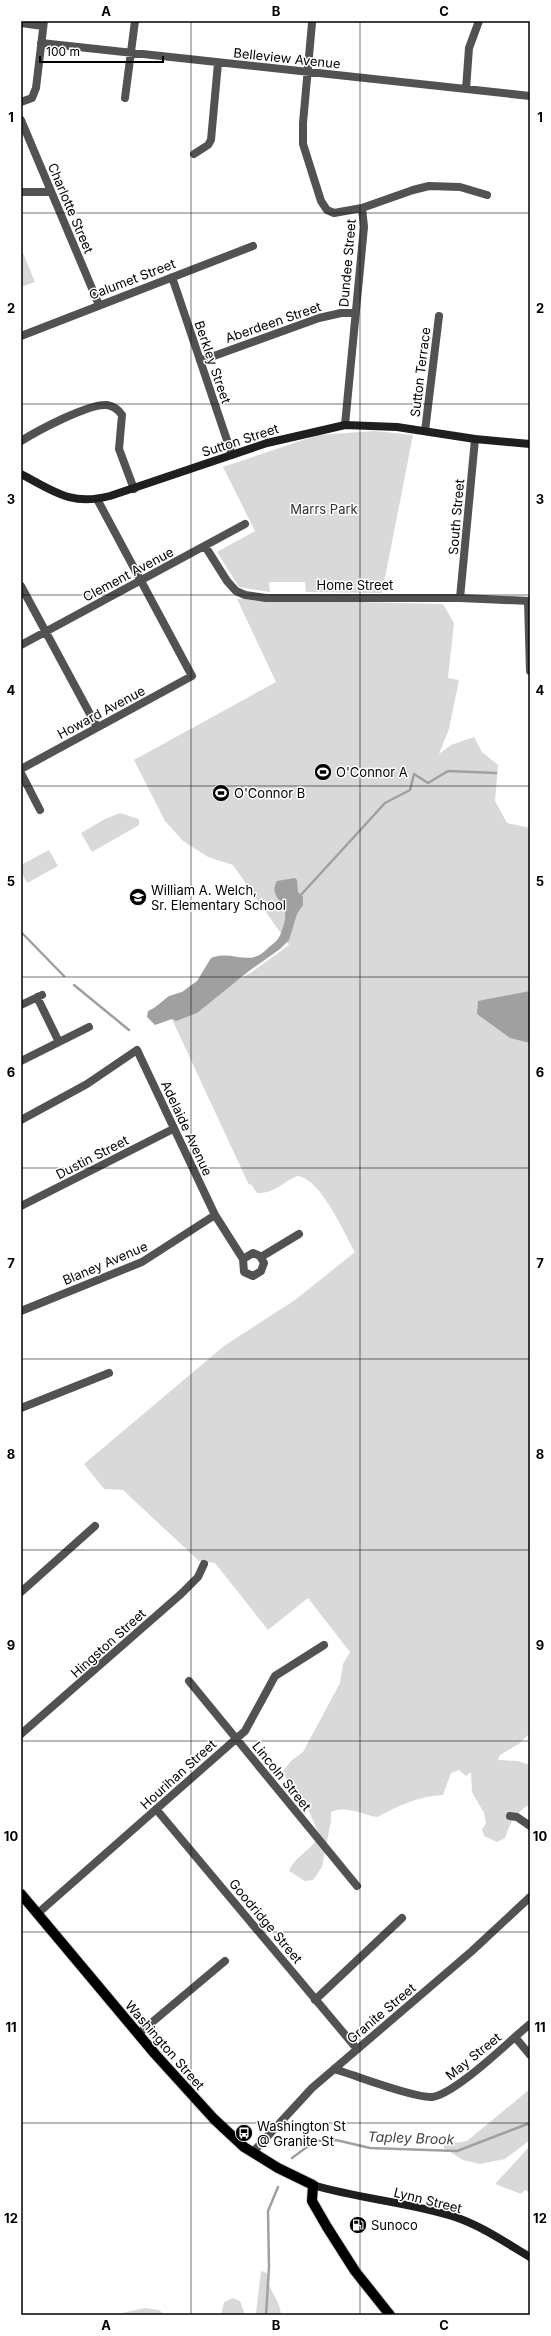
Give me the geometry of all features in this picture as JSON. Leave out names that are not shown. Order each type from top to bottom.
[{"type":"main road","name":"Washington Street","points":[[21,1894],[138,2034],[214,2119],[252,2152],[278,2168],[313,2185]]},
{"type":"main road","points":[[313,2185],[312,2201],[327,2227],[355,2271],[390,2315]]},
{"type":"street","points":[[126,98],[135,21]]},
{"type":"street","points":[[466,89],[469,48],[479,21]]},
{"type":"street","points":[[21,23],[43,23],[34,94],[32,98],[21,102]]},
{"type":"street","points":[[312,23],[303,124],[303,148],[321,201],[331,213],[362,208]]},
{"type":"street","name":"Belleview Avenue","points":[[41,43],[530,96]]},
{"type":"street","points":[[194,154],[208,145],[211,140],[218,63]]},
{"type":"street","name":"Charlotte Street","points":[[21,120],[50,192],[99,304]]},
{"type":"street","name":"Dundee Street","points":[[345,425],[364,227],[362,208],[429,186],[460,187],[487,195]]},
{"type":"street","points":[[21,192],[50,192]]},
{"type":"street","name":"Calumet Street","points":[[21,336],[99,304],[253,246]]},
{"type":"street","name":"Berkley Street","points":[[172,276],[232,455]]},
{"type":"street","name":"Aberdeen Street","points":[[200,361],[320,318],[342,313],[355,313]]},
{"type":"street","name":"Sutton Terrace","points":[[425,431],[439,316]]},
{"type":"street","points":[[21,441],[46,426],[91,408],[102,405],[112,406],[122,415],[119,449],[134,489]]},
{"type":"street","name":"Sutton Street","points":[[21,474],[70,498],[87,501],[134,489],[232,455],[300,434],[345,425],[375,425],[475,439],[530,444]]},
{"type":"street","name":"South Street","points":[[460,598],[475,439]]},
{"type":"street","points":[[97,499],[142,580]]},
{"type":"street","name":"Clement Avenue","points":[[21,645],[245,524]]},
{"type":"street","name":"Home Street","points":[[205,546],[230,584],[236,591],[245,595],[266,598],[460,598],[529,601]]},
{"type":"street","name":"Howard Avenue","points":[[21,769],[192,676],[142,580]]},
{"type":"street","points":[[21,586],[97,727]]},
{"type":"street","points":[[529,601],[530,671]]},
{"type":"street","points":[[21,773],[40,810]]},
{"type":"street","points":[[21,1005],[39,996],[59,1042]]},
{"type":"street","points":[[21,1061],[89,1027]]},
{"type":"street","name":"Adelaide Avenue","points":[[21,1120],[87,1084],[137,1050],[173,1129],[215,1215],[243,1259]]},
{"type":"street","name":"Dustin Street","points":[[21,1206],[173,1129]]},
{"type":"street","name":"Blaney Avenue","points":[[21,1311],[142,1262],[215,1215]]},
{"type":"street","points":[[261,1257],[299,1234]]},
{"type":"street","points":[[253,1253],[261,1257],[264,1263],[261,1271],[253,1276],[244,1272],[243,1259],[253,1253]]},
{"type":"street","points":[[21,1408],[109,1373]]},
{"type":"street","points":[[21,1592],[95,1526]]},
{"type":"street","name":"Hingston Street","points":[[21,1734],[192,1584],[204,1564]]},
{"type":"street","name":"Hourihan Street","points":[[37,1914],[245,1731],[275,1676],[324,1645]]},
{"type":"street","name":"Lincoln Street","points":[[189,1681],[357,1886]]},
{"type":"street","name":"Goodridge Street","points":[[156,1809],[357,2049]]},
{"type":"street","points":[[510,1816],[517,1817],[530,1826]]},
{"type":"street","name":"Granite Street","points":[[252,2152],[312,2088],[472,1951],[530,1897]]},
{"type":"street","points":[[315,2000],[402,1918]]},
{"type":"street","points":[[138,2034],[224,1961]]},
{"type":"street","name":"May Street","points":[[334,2069],[415,2094],[432,2096],[453,2088],[530,2024]]},
{"type":"street","points":[[515,2037],[530,2055]]},
{"type":"street","name":"Lynn Street","points":[[313,2185],[342,2193],[457,2218],[483,2230],[530,2257]]},
{"type":"green space","points":[[21,248],[35,282],[21,287]]},
{"type":"green space","name":"Marrs Park","points":[[375,431],[413,435],[382,593],[306,592],[305,582],[269,582],[270,592],[239,587],[217,552],[255,531],[223,467],[318,435]]},
{"type":"green space","points":[[237,599],[443,604],[454,623],[448,678],[459,680],[449,729],[439,754],[451,745],[474,737],[482,752],[498,765],[495,801],[507,823],[530,828],[530,1733],[520,1743],[500,1755],[498,1760],[518,1761],[530,1765],[530,1804],[520,1811],[514,1819],[505,1838],[497,1842],[484,1836],[482,1829],[486,1823],[484,1813],[472,1792],[471,1772],[466,1776],[459,1770],[451,1773],[443,1795],[426,1797],[401,1805],[377,1817],[354,1811],[342,1809],[336,1810],[331,1812],[331,1821],[322,1867],[313,1880],[305,1881],[289,1871],[292,1865],[317,1840],[319,1834],[307,1807],[299,1796],[291,1791],[283,1771],[291,1761],[303,1752],[340,1683],[343,1664],[350,1652],[308,1598],[268,1630],[215,1563],[199,1561],[123,1490],[104,1489],[84,1464],[224,1346],[295,1300],[355,1252],[323,1195],[306,1179],[297,1176],[273,1190],[263,1193],[257,1193],[251,1184],[249,1185],[171,1017],[252,972],[289,945],[233,865],[208,857],[183,841],[165,821],[134,760],[276,682]]},
{"type":"green space","points":[[120,813],[139,819],[139,825],[92,852],[81,833],[105,819]]},
{"type":"green space","points":[[49,850],[58,866],[27,883],[21,871],[21,865]]},
{"type":"green space","points":[[530,2089],[530,2140],[505,2159],[480,2164],[463,2160],[444,2148],[444,2145],[467,2141]]},
{"type":"green space","points":[[530,2146],[530,2193],[525,2190],[521,2194],[495,2184]]},
{"type":"green space","points":[[261,2271],[267,2273],[269,2284],[280,2309],[281,2315],[253,2315],[256,2313]]},
{"type":"green space","points":[[233,2298],[240,2301],[245,2315],[221,2315],[224,2302]]},
{"type":"green space","points":[[145,2308],[159,2310],[165,2315],[113,2315]]},
{"type":"shaded area","points":[[295,878],[297,880],[298,892],[303,897],[303,905],[297,914],[289,940],[280,949],[249,971],[197,1013],[176,1021],[172,1019],[155,1025],[147,1017],[148,1011],[169,996],[182,992],[197,981],[211,958],[218,956],[230,956],[251,958],[260,955],[276,942],[281,933],[285,914],[284,909],[276,895],[274,889],[275,885],[277,881]]},
{"type":"shaded area","points":[[530,991],[530,1043],[510,1038],[477,1014],[478,1001]]},
{"type":"waterway","points":[[299,897],[385,803],[410,790],[414,774],[428,783],[448,771],[496,773]]},
{"type":"waterway","points":[[21,932],[64,976]]},
{"type":"waterway","points":[[74,985],[129,1030]]},
{"type":"waterway","name":"Tapley Brook","points":[[292,2158],[315,2141],[336,2140],[370,2148],[457,2151],[530,2123]]},
{"type":"waterway","name":"Tapley Brook","points":[[266,2315],[269,2267],[268,2211],[278,2187]]},
{"type":"place","name":"O'Connor A","points":[[323,772]]},
{"type":"place","name":"O'Connor B","points":[[221,793]]},
{"type":"place","name":"William A. Welch, Sr. Elementary School","points":[[138,897]]},
{"type":"place","name":"Washington St @ Granite St","points":[[244,2133]]},
{"type":"place","name":"Sunoco","points":[[358,2225]]}]
